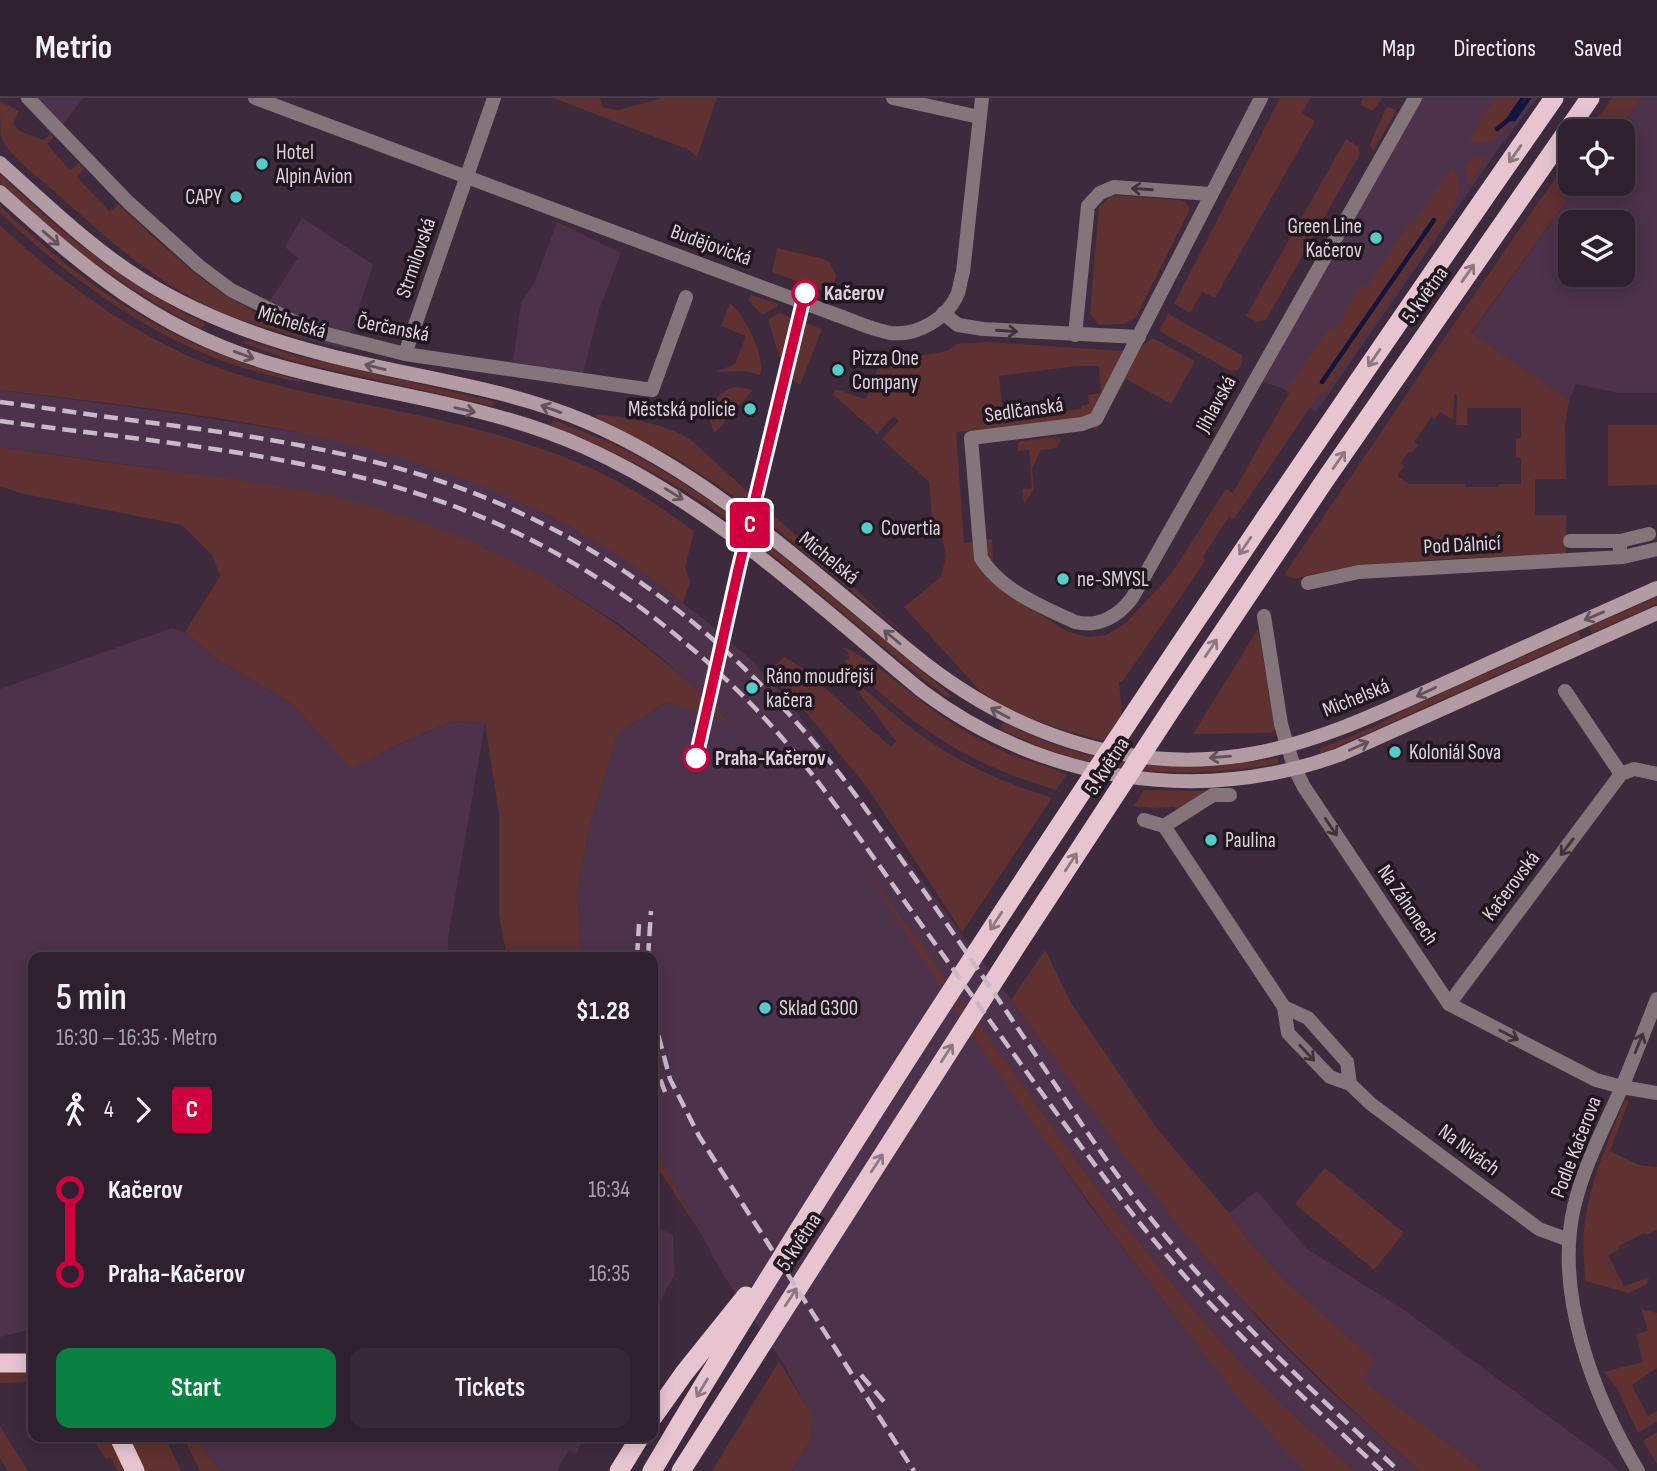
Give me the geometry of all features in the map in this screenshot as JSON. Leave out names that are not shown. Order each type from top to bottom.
[{"type":"highway","name":"5. května","points":[[733,1323],[787,1248],[1142,700],[1300,465],[1554,98]]},
{"type":"highway","name":"5. května","points":[[681,1471],[910,1111],[1174,705],[1332,469],[1590,98]]},
{"type":"highway","points":[[658,1411],[733,1323]]},
{"type":"highway","points":[[652,1471],[733,1323]]},
{"type":"highway","points":[[0,1363],[28,1363]]},
{"type":"highway","points":[[688,1471],[708,1426]]},
{"type":"highway","points":[[121,1442],[135,1471]]},
{"type":"highway","points":[[619,1471],[637,1442]]},
{"type":"main road","name":"Michelská","points":[[0,163],[95,246],[181,303],[249,332],[317,352],[398,372],[513,395],[588,423],[649,454],[748,518],[960,691],[1013,720],[1061,739],[1100,750],[1165,759],[1228,757],[1311,739],[1399,704],[1657,588]]},
{"type":"main road","name":"Michelská","points":[[0,192],[96,276],[169,324],[213,344],[267,363],[323,378],[511,420],[582,445],[643,475],[692,505],[738,540],[933,699],[1007,743],[1064,764],[1150,781],[1224,780],[1295,769],[1339,755],[1657,613]]},
{"type":"street","name":"Čerčanská","points":[[28,98],[128,202],[198,266],[232,290],[312,330],[338,338],[405,354],[652,390],[686,297]]},
{"type":"street","name":"Budějovická","points":[[255,98],[881,330],[910,331],[932,324],[943,313]]},
{"type":"street","name":"Strmilovská","points":[[405,354],[494,98]]},
{"type":"street","points":[[893,98],[979,117]]},
{"type":"street","points":[[982,98],[963,272],[958,293],[943,313],[958,325],[983,329],[1139,337]]},
{"type":"street","name":"Sedlčanská","points":[[999,579],[981,558],[971,438],[1082,424],[1096,419],[1261,98]]},
{"type":"street","name":"Jihlavská","points":[[999,579],[1049,610],[1084,624],[1112,618],[1123,610],[1415,98]]},
{"type":"street","points":[[1075,335],[1088,206],[1100,193],[1114,187],[1210,194]]},
{"type":"street","points":[[1570,541],[1620,541],[1649,534]]},
{"type":"street","points":[[1620,541],[1620,557]]},
{"type":"street","name":"Pod Dálnicí","points":[[1308,583],[1359,572],[1620,557],[1657,549]]},
{"type":"street","name":"Na Záhonech","points":[[1264,616],[1281,724],[1295,769],[1304,787],[1449,1004],[1597,1080],[1657,1093]]},
{"type":"street","points":[[1565,691],[1620,775],[1634,769],[1657,774]]},
{"type":"street","name":"Kačerovská","points":[[1449,1004],[1620,775]]},
{"type":"street","points":[[1144,820],[1164,826],[1213,795],[1230,795]]},
{"type":"street","name":"Na Nivách","points":[[1164,826],[1284,1007],[1288,1033],[1330,1077],[1350,1084],[1371,1104],[1539,1228],[1569,1240]]},
{"type":"street","name":"Podle Kačerova","points":[[1638,1471],[1597,1392],[1580,1336],[1571,1282],[1569,1240],[1583,1176],[1657,999]]},
{"type":"street","name":"Na Nivách","points":[[1284,1007],[1308,1018],[1346,1062],[1350,1084]]},
{"type":"shaded area","points":[[20,98],[83,98],[64,123],[51,134]]},
{"type":"shaded area","points":[[553,98],[600,98],[603,108],[619,110],[662,98],[717,98],[697,157],[685,147]]},
{"type":"shaded area","points":[[1280,98],[1311,98],[1302,113],[1315,121],[1215,298],[1202,292],[1190,313],[1174,304]]},
{"type":"shaded area","points":[[1363,98],[1382,98],[1373,111],[1361,105]]},
{"type":"shaded area","points":[[1422,98],[1537,98],[1496,152],[1316,412],[1286,390],[1262,381]]},
{"type":"shaded area","points":[[1497,98],[1527,98],[1497,137],[1480,143],[1468,141],[1484,116],[1483,111]]},
{"type":"shaded area","points":[[1612,98],[1642,98],[1627,119],[1597,119]]},
{"type":"shaded area","points":[[1642,98],[1657,98],[1657,393],[1619,393],[1576,384],[1569,400],[1471,334],[1558,213],[1558,287],[1635,287],[1635,210],[1560,210],[1570,196],[1635,196],[1635,119],[1627,119]]},
{"type":"shaded area","points":[[0,101],[19,111],[13,124],[19,131],[43,140],[51,134],[54,137],[47,144],[70,170],[78,163],[84,169],[77,177],[110,212],[118,204],[213,287],[301,333],[299,338],[245,321],[207,305],[176,289],[121,249],[25,167],[6,146],[1,138]]},
{"type":"shaded area","points":[[1390,107],[1396,111],[1373,152],[1370,144],[1386,108]]},
{"type":"shaded area","points":[[1346,139],[1358,146],[1360,154],[1266,320],[1257,322],[1246,316]]},
{"type":"shaded area","points":[[1487,156],[1468,184],[1466,167],[1470,160]]},
{"type":"shaded area","points":[[1451,167],[1458,178],[1459,190],[1450,214],[1324,395],[1320,393],[1234,519],[1229,517],[1203,557],[1206,560],[1122,682],[1119,682],[1125,746],[1032,718],[980,691],[904,607],[941,577],[946,556],[942,538],[932,518],[929,482],[882,439],[899,421],[894,416],[877,434],[833,394],[835,389],[866,399],[884,352],[902,359],[947,351],[957,344],[989,342],[1122,351],[1140,347],[1153,338],[1195,361],[1171,404],[1126,379],[1096,431],[1088,420],[956,432],[964,543],[992,539],[993,565],[999,587],[1066,631],[1088,637],[1106,635],[1126,623],[1171,574],[1226,489],[1233,493],[1289,393],[1286,390],[1329,328],[1336,328],[1361,285],[1367,287],[1410,222],[1413,224]],"holes":[[[1077,366],[1099,366],[1101,393],[1088,395],[1089,404],[1081,406],[1081,409],[1003,418],[999,376]]]},
{"type":"shaded area","points":[[0,174],[96,257],[147,291],[204,323],[204,326],[200,328],[172,313],[95,263],[46,225],[0,183]]},
{"type":"shaded area","points":[[1558,174],[1558,196],[1570,196],[1471,333],[1569,400],[1565,426],[1566,479],[1535,479],[1535,515],[1566,515],[1566,556],[1490,557],[1390,564],[1330,571],[1296,579],[1284,575]],"holes":[[[1454,395],[1457,395],[1456,425],[1467,425],[1467,408],[1521,408],[1521,438],[1516,439],[1516,457],[1521,458],[1521,484],[1499,484],[1498,487],[1409,484],[1397,476],[1404,466],[1401,463],[1418,445],[1414,442],[1431,418],[1435,419],[1440,412],[1453,420]]]},
{"type":"shaded area","points":[[1111,196],[1179,200],[1186,203],[1190,209],[1136,317],[1125,324],[1100,325],[1090,314],[1099,207]]},
{"type":"shaded area","points":[[0,206],[70,267],[141,316],[218,354],[307,382],[280,378],[218,359],[150,327],[57,262],[0,213]]},
{"type":"shaded area","points":[[302,218],[373,265],[345,349],[299,338],[300,333],[261,315],[298,258],[285,247]]},
{"type":"shaded area","points":[[557,222],[621,253],[600,307],[583,373],[513,362],[521,303],[534,284]]},
{"type":"shaded area","points":[[0,225],[47,266],[99,305],[155,339],[211,365],[260,381],[505,437],[551,452],[621,483],[694,531],[685,568],[690,582],[683,603],[606,548],[526,505],[444,471],[359,446],[271,427],[0,390]]},
{"type":"shaded area","points":[[777,248],[824,259],[830,263],[836,275],[834,285],[826,292],[772,272]]},
{"type":"shaded area","points":[[751,295],[778,304],[777,307],[762,315],[748,300]]},
{"type":"shaded area","points":[[730,303],[753,337],[760,358],[760,375],[745,371],[716,372],[735,364],[746,336],[721,326]]},
{"type":"shaded area","points":[[779,313],[822,329],[800,385],[784,366],[768,319]]},
{"type":"shaded area","points":[[1168,314],[1242,355],[1243,361],[1238,370],[1231,371],[1159,331]]},
{"type":"shaded area","points":[[245,340],[294,355],[493,401],[495,404],[492,406],[292,361],[246,344]]},
{"type":"shaded area","points":[[737,387],[753,390],[715,433],[710,418],[713,404],[723,393]]},
{"type":"shaded area","points":[[0,390],[189,415],[327,437],[447,471],[511,496],[592,538],[637,567],[751,660],[787,699],[1208,1261],[1264,1325],[1324,1385],[1419,1471],[1355,1471],[1235,1357],[1107,1202],[864,867],[980,1045],[1086,1200],[1216,1369],[1305,1471],[792,1471],[810,1441],[811,1415],[783,1363],[722,1273],[658,1153],[658,952],[582,952],[577,892],[590,825],[618,733],[666,702],[730,722],[662,658],[619,624],[565,590],[488,549],[421,522],[331,496],[0,447]]},
{"type":"shaded area","points":[[596,415],[645,422],[670,429],[691,440],[903,633],[754,511],[673,457]]},
{"type":"shaded area","points":[[553,420],[609,442],[644,460],[741,522],[950,694],[950,697],[917,674],[768,551],[706,505],[631,461],[551,425]]},
{"type":"shaded area","points":[[1608,425],[1657,425],[1657,485],[1608,486]]},
{"type":"shaded area","points":[[1061,439],[1057,448],[1041,450],[1032,469],[1034,489],[1024,504],[1022,489],[1032,488],[1029,450],[1018,451],[1018,444],[1021,441]]},
{"type":"shaded area","points":[[0,447],[279,486],[345,499],[419,521],[469,541],[564,590],[651,651],[731,723],[666,702],[618,733],[590,825],[577,892],[582,952],[506,952],[499,915],[499,815],[485,723],[452,721],[395,746],[352,769],[292,704],[214,657],[185,632],[220,576],[212,555],[182,525],[20,493],[0,486]]},
{"type":"shaded area","points":[[1657,597],[1657,604],[1592,633],[1589,627]]},
{"type":"shaded area","points":[[172,628],[185,632],[214,657],[292,704],[352,768],[452,721],[485,723],[448,938],[448,952],[28,952],[28,1330],[0,1337],[0,689]]},
{"type":"shaded area","points":[[1258,629],[1275,729],[1272,733],[1193,734]]},
{"type":"shaded area","points":[[1578,632],[1581,638],[1321,754],[1319,749],[1374,727],[1402,711]]},
{"type":"shaded area","points":[[845,647],[874,664],[938,714],[966,732],[1009,754],[1067,774],[1056,790],[983,763],[944,742],[914,721],[844,661],[849,658],[848,652],[843,649]]},
{"type":"shaded area","points":[[784,657],[804,669],[891,747],[896,741],[849,676],[915,731],[940,748],[1002,780],[1052,798],[962,932],[869,790],[805,711],[767,674]]},
{"type":"shaded area","points":[[1005,723],[1071,750],[1138,764],[1206,766],[1277,758],[1279,762],[1205,772],[1136,770],[1102,765],[1034,744],[1001,729],[1001,724]]},
{"type":"shaded area","points":[[1144,790],[1212,791],[1179,812],[1174,807],[1134,806]]},
{"type":"shaded area","points":[[855,853],[1107,1202],[1188,1303],[1235,1357],[1355,1471],[1305,1471],[1228,1384],[1076,1185],[963,1021]]},
{"type":"shaded area","points":[[1045,950],[1071,1003],[1158,1130],[1229,1213],[1253,1246],[1289,1284],[1374,1360],[1362,1380],[1482,1471],[1419,1471],[1284,1344],[1209,1262],[1132,1166],[1011,1000]]},
{"type":"shaded area","points":[[1629,1100],[1610,1151],[1639,1165],[1657,1167],[1657,1230],[1646,1235],[1644,1233],[1608,1255],[1624,1286],[1649,1277],[1647,1284],[1629,1293],[1585,1281],[1583,1243],[1587,1206],[1595,1178],[1621,1108],[1625,1101]]},
{"type":"shaded area","points":[[658,1153],[702,1235],[658,1169]]},
{"type":"shaded area","points":[[1325,1168],[1404,1233],[1374,1270],[1295,1204]]},
{"type":"shaded area","points":[[1257,1191],[1307,1249],[1404,1310],[1609,1461],[1618,1471],[1482,1471],[1361,1380],[1373,1360],[1289,1284],[1253,1246],[1229,1213]]},
{"type":"shaded area","points":[[658,1228],[673,1235],[675,1274],[658,1306]]},
{"type":"shaded area","points":[[1641,1309],[1657,1313],[1657,1368],[1632,1385],[1648,1416],[1657,1411],[1657,1422],[1638,1433],[1617,1388],[1603,1372],[1643,1362],[1636,1334],[1648,1331]]},
{"type":"shaded area","points":[[779,1361],[812,1415],[810,1441],[792,1471],[712,1471]]},
{"type":"shaded area","points":[[28,1369],[28,1382],[0,1383],[0,1370]]},
{"type":"shaded area","points":[[0,1426],[28,1471],[8,1471],[0,1458]]},
{"type":"shaded area","points":[[1657,1432],[1657,1464],[1643,1441]]},
{"type":"shaded area","points":[[98,1442],[114,1442],[128,1471],[118,1471],[110,1457],[106,1459],[96,1445]]},
{"type":"shaded area","points":[[128,1442],[167,1442],[181,1471],[142,1471]]},
{"type":"shaded area","points":[[186,1442],[199,1442],[220,1471],[200,1471]]},
{"type":"shaded area","points":[[199,1442],[582,1442],[576,1454],[569,1450],[557,1471],[220,1471]]},
{"type":"waterway","points":[[1497,129],[1508,120],[1523,98]]},
{"type":"waterway","points":[[1509,119],[1514,119],[1529,98]]},
{"type":"waterway","points":[[1322,382],[1434,220]]},
{"type":"railway","points":[[0,402],[290,443],[438,480],[533,519],[575,541],[655,593],[728,653],[762,686],[838,772],[947,924],[1106,1160],[1182,1256],[1287,1366],[1399,1471]]},
{"type":"railway","points":[[0,421],[249,454],[372,480],[432,498],[491,521],[558,554],[622,594],[710,665],[785,741],[848,822],[1064,1123],[1147,1232],[1178,1269],[1277,1372],[1382,1471]]},
{"type":"railway","points":[[648,952],[651,911]]},
{"type":"railway","points":[[637,952],[639,924]]},
{"type":"railway","points":[[658,1034],[670,1079],[699,1136],[914,1471]]},
{"type":"railway","points":[[658,1073],[665,1092]]},
{"type":"railway","points":[[861,1375],[887,1405]]},
{"type":"metro line","name":"C","points":[[696,758],[805,293]]},
{"type":"place","name":"Hotel Alpin Avion","points":[[262,164]]},
{"type":"place","name":"CAPY","points":[[236,197]]},
{"type":"place","name":"Green Line Kačerov","points":[[1376,238]]},
{"type":"place","name":"Kačerov","points":[[805,293]]},
{"type":"place","name":"Pizza One Company","points":[[838,370]]},
{"type":"place","name":"Městská policie","points":[[750,409]]},
{"type":"place","name":"Covertia","points":[[867,528]]},
{"type":"place","name":"ne-SMYSL","points":[[1063,579]]},
{"type":"place","name":"Ráno moudřejší kačera","points":[[752,688]]},
{"type":"place","name":"Koloniál Sova","points":[[1395,752]]},
{"type":"place","name":"Praha-Kačerov","points":[[696,758]]},
{"type":"place","name":"Paulina","points":[[1211,840]]},
{"type":"place","name":"Sklad G300","points":[[765,1008]]}]
